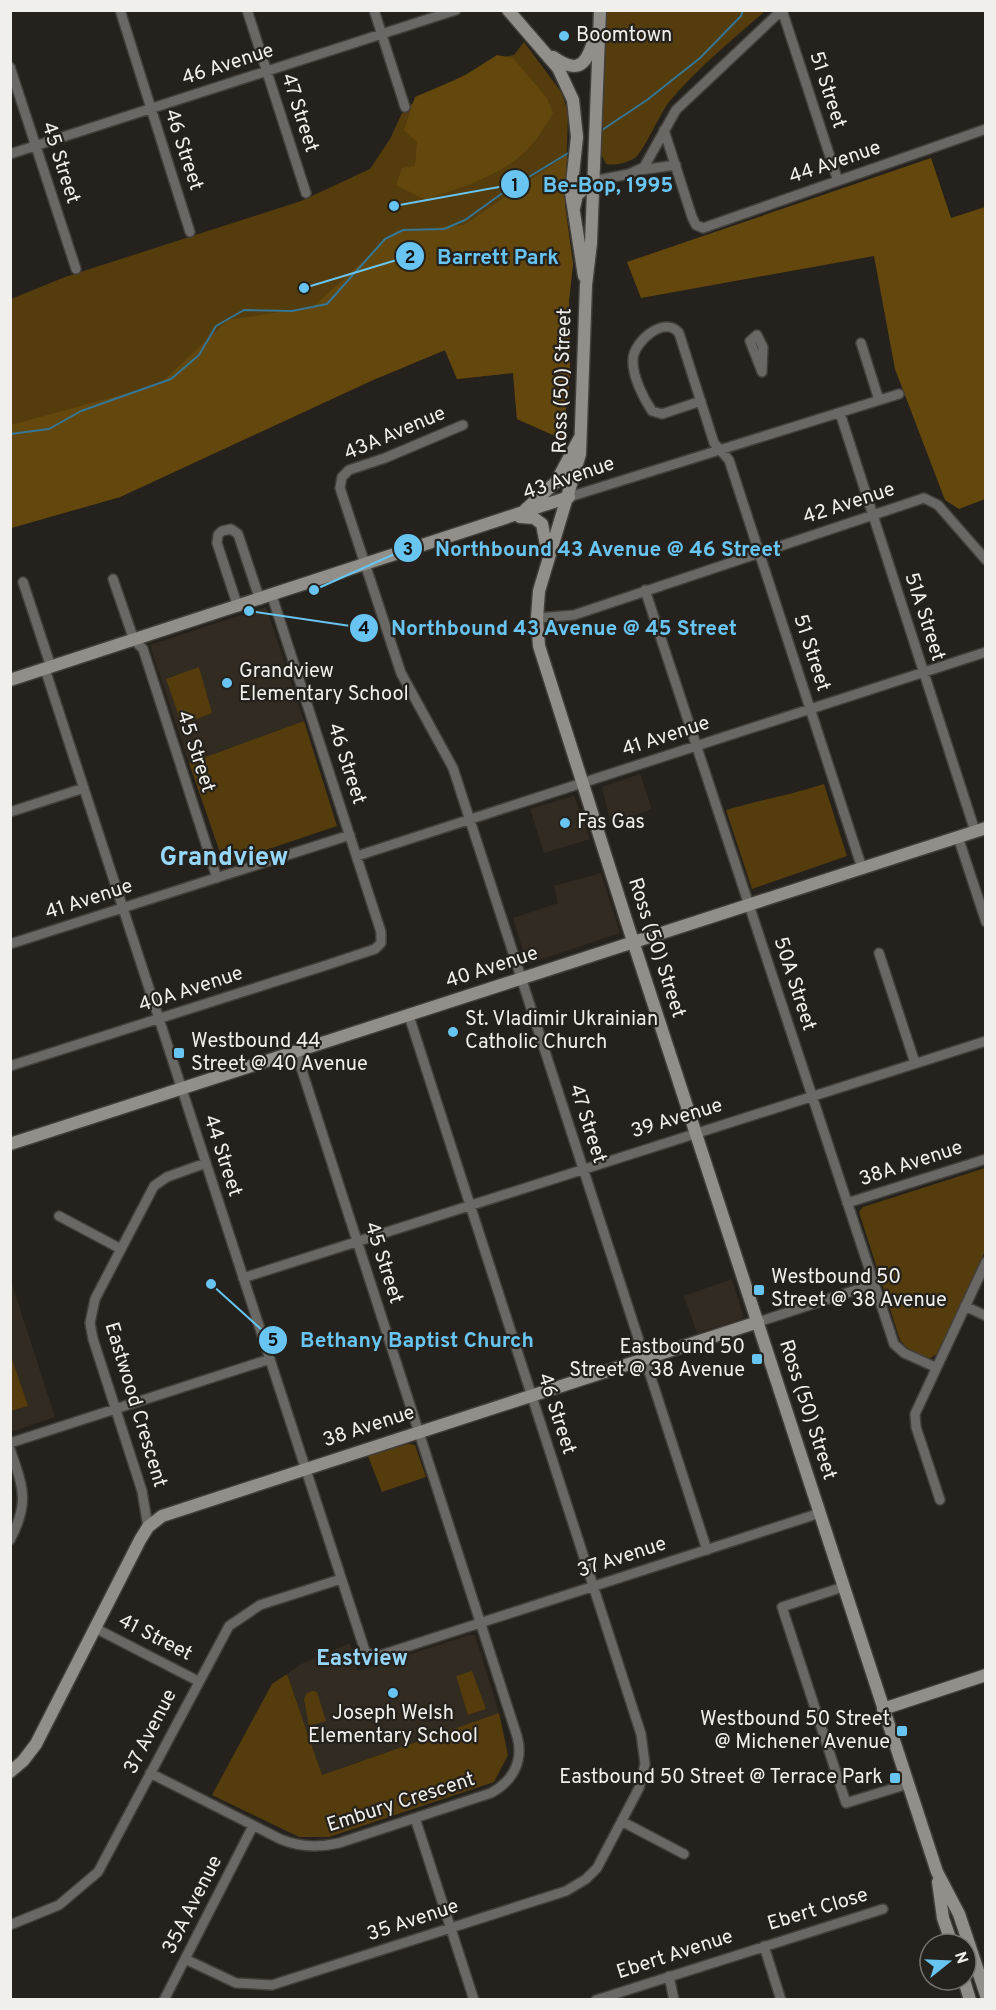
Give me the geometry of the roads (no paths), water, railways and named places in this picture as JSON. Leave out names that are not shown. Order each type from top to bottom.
[{"type":"main road","points":[[508,10],[563,75],[571,92],[575,107],[577,137],[571,193],[586,285]]},
{"type":"main road","points":[[544,51],[567,66],[581,64],[589,54],[600,14]]},
{"type":"main road","name":"Ross (50) Street","points":[[600,14],[586,285],[582,433],[578,467],[547,558],[539,591],[537,618],[541,653],[633,943],[937,1872],[959,1914],[986,1995]]},
{"type":"main road","points":[[573,164],[585,178],[593,181],[576,198],[573,215]]},
{"type":"main road","points":[[516,517],[554,485],[582,433]]},
{"type":"main road","name":"43 Avenue","points":[[10,680],[516,517],[569,497]]},
{"type":"main road","points":[[516,517],[534,518],[542,524],[547,536],[547,558]]},
{"type":"main road","name":"40 Avenue","points":[[10,1144],[980,829]]},
{"type":"main road","name":"38 Avenue","points":[[10,1772],[23,1761],[36,1744],[148,1527],[172,1511],[758,1322]]},
{"type":"main road","points":[[883,1709],[986,1675]]},
{"type":"main road","name":"Ross (50) Street","points":[[937,1872],[943,1918],[948,1932]]},
{"type":"street","name":"46 Street","points":[[120,10],[190,232]]},
{"type":"street","name":"47 Street","points":[[247,10],[306,193]]},
{"type":"street","points":[[375,10],[405,107]]},
{"type":"street","name":"46 Avenue","points":[[10,154],[456,10]]},
{"type":"street","points":[[640,170],[650,159],[676,110],[782,10]]},
{"type":"street","name":"51 Street","points":[[782,10],[838,181]]},
{"type":"street","name":"45 Street","points":[[10,67],[76,269]]},
{"type":"street","name":"44 Avenue","points":[[676,165],[696,225],[706,227],[986,129]]},
{"type":"street","points":[[593,181],[640,170],[676,165],[664,130]]},
{"type":"street","name":"51 Street","points":[[701,401],[662,414],[652,411],[633,365],[634,353],[643,339],[662,327],[677,329],[701,401],[714,443],[729,460],[862,868]]},
{"type":"street","points":[[861,343],[879,400]]},
{"type":"street","name":"43 Avenue","points":[[569,497],[899,394]]},
{"type":"street","name":"51A Street","points":[[840,413],[924,672],[980,829]]},
{"type":"street","name":"43A Avenue","points":[[342,477],[349,470],[390,457],[463,425]]},
{"type":"street","name":"47 Street","points":[[342,477],[340,488],[400,673],[451,763],[707,1550]]},
{"type":"street","name":"42 Avenue","points":[[537,618],[574,615],[921,499],[932,500],[986,560]]},
{"type":"street","name":"46 Street","points":[[238,607],[217,543],[218,535],[231,529],[238,534],[266,598],[357,856],[383,936],[381,944]]},
{"type":"street","points":[[113,579],[134,640]]},
{"type":"street","name":"44 Street","points":[[23,582],[84,788],[361,1644],[367,1652]]},
{"type":"street","name":"50A Street","points":[[645,590],[894,1344],[904,1353],[935,1367]]},
{"type":"street","name":"45 Street","points":[[134,640],[143,649],[217,878]]},
{"type":"street","name":"41 Avenue","points":[[357,856],[986,652]]},
{"type":"street","points":[[10,812],[84,788]]},
{"type":"street","name":"41 Avenue","points":[[10,944],[350,835]]},
{"type":"street","points":[[958,837],[986,922]]},
{"type":"street","name":"40A Avenue","points":[[10,1066],[371,951],[381,944]]},
{"type":"street","points":[[879,953],[915,1063]]},
{"type":"street","name":"46 Street","points":[[409,1016],[644,1744],[644,1773],[623,1821]]},
{"type":"street","name":"39 Avenue","points":[[243,1278],[696,1131],[986,1041]]},
{"type":"street","name":"45 Street","points":[[296,1052],[480,1623]]},
{"type":"street","name":"38A Avenue","points":[[848,1203],[986,1159]]},
{"type":"street","name":"Eastwood Crescent","points":[[148,1527],[142,1491],[90,1323],[95,1299],[157,1182],[206,1163]]},
{"type":"street","points":[[59,1216],[121,1249]]},
{"type":"street","points":[[940,1500],[916,1427],[915,1414],[935,1367],[983,1275],[986,1262]]},
{"type":"street","name":"38 Avenue","points":[[758,1322],[874,1284]]},
{"type":"street","points":[[965,1306],[986,1316]]},
{"type":"street","points":[[10,1443],[270,1359]]},
{"type":"street","points":[[10,1449],[24,1499],[21,1517],[10,1540]]},
{"type":"street","name":"37 Avenue","points":[[367,1652],[381,1654],[820,1513]]},
{"type":"street","name":"37 Avenue","points":[[10,1924],[59,1905],[91,1879],[108,1855],[224,1633],[241,1616],[266,1602],[340,1579]]},
{"type":"street","points":[[843,1587],[782,1607],[846,1803],[908,1784]]},
{"type":"street","name":"Embury Crescent","points":[[150,1773],[292,1844],[318,1847],[339,1843],[499,1789],[511,1778],[518,1761],[517,1736],[480,1623]]},
{"type":"street","name":"41 Street","points":[[95,1628],[198,1681]]},
{"type":"street","points":[[415,1818],[474,2000]]},
{"type":"street","points":[[623,1821],[684,1854]]},
{"type":"street","name":"35 Avenue","points":[[185,1959],[231,1982],[264,1986],[451,1928],[578,1885],[597,1868],[623,1821]]},
{"type":"street","name":"35A Avenue","points":[[164,2000],[253,1826]]},
{"type":"street","name":"Ebert Close","points":[[764,1946],[883,1909]]},
{"type":"street","points":[[764,1946],[781,2000]]},
{"type":"street","name":"Ebert Avenue","points":[[596,2000],[764,1946]]},
{"type":"street","points":[[669,1976],[674,2000]]},
{"type":"waterway","points":[[599,132],[647,100],[700,58],[741,16],[743,10]]},
{"type":"waterway","points":[[10,434],[49,429],[81,411],[171,379],[199,355],[216,326],[244,310],[292,311],[327,304],[385,239],[403,230],[444,229],[465,220],[504,192],[570,152]]},
{"type":"place","name":"Boomtown","points":[[564,36]]},
{"type":"place","name":"Be-Bop, 1995","points":[[394,206]]},
{"type":"place","name":"Barrett Park","points":[[304,288]]},
{"type":"place","name":"Northbound 43 Avenue @ 46 Street","points":[[314,590]]},
{"type":"place","name":"Northbound 43 Avenue @ 45 Street","points":[[249,611]]},
{"type":"place","name":"Grandview Elementary School","points":[[227,683]]},
{"type":"place","name":"Fas Gas","points":[[565,823]]},
{"type":"place","name":"St. Vladimir Ukrainian Catholic Church","points":[[453,1032]]},
{"type":"place","name":"Westbound 44 Street @ 40 Avenue","points":[[179,1053]]},
{"type":"place","name":"Bethany Baptist Church","points":[[211,1284]]},
{"type":"place","name":"Westbound 50 Street @ 38 Avenue","points":[[759,1290]]},
{"type":"place","name":"Eastbound 50 Street @ 38 Avenue","points":[[757,1359]]},
{"type":"place","name":"Joseph Welsh Elementary School","points":[[393,1693]]},
{"type":"place","name":"Westbound 50 Street @ Michener Avenue","points":[[902,1731]]},
{"type":"place","name":"Eastbound 50 Street @ Terrace Park","points":[[895,1778]]},
{"type":"district","name":"Grandview","points":[[224,858]]},
{"type":"district","name":"Eastview","points":[[362,1659]]}]
